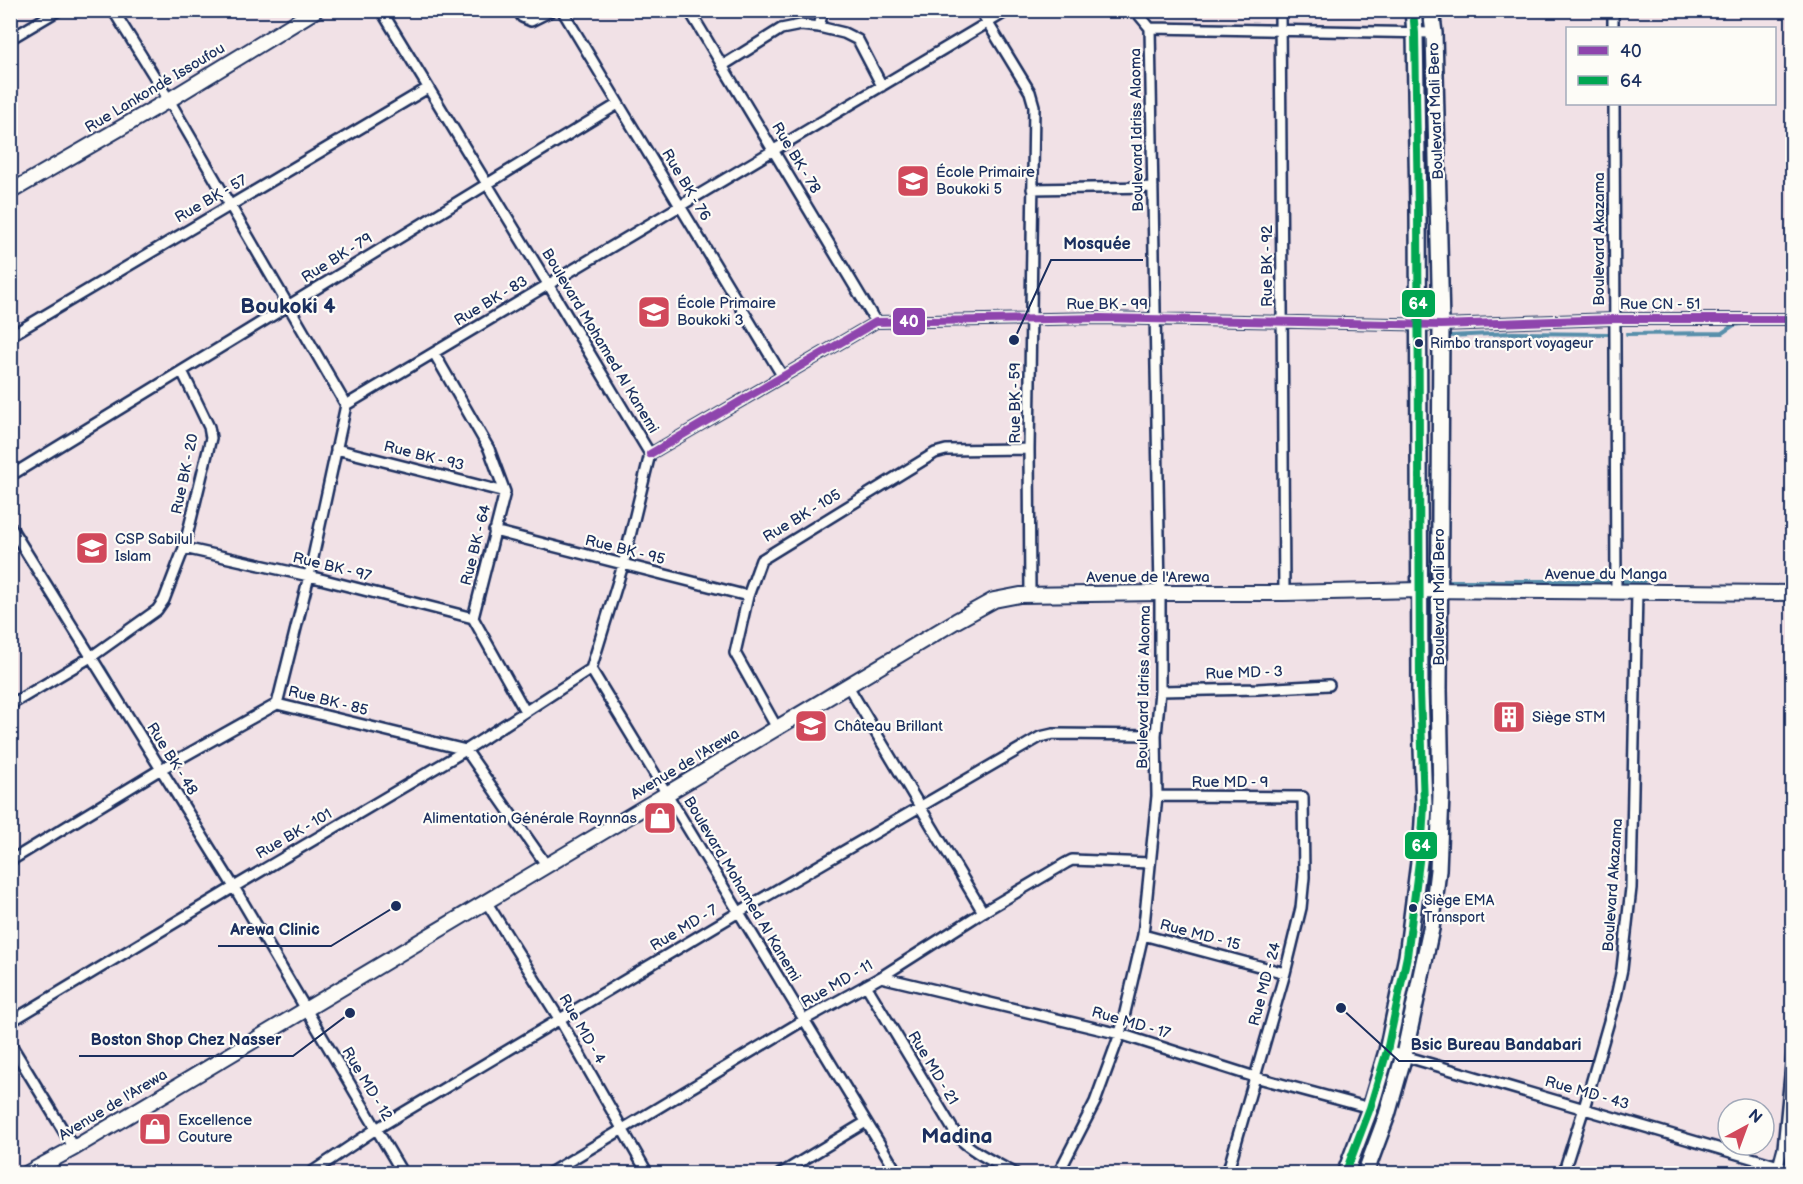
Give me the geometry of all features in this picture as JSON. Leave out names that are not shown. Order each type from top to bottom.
[{"type":"main road","name":"Boulevard Mali Bero","points":[[1345,1173],[1371,1108],[1387,1051],[1407,956],[1422,838],[1424,795],[1420,590],[1419,324],[1413,10]]},
{"type":"main road","name":"Boulevard Mali Bero","points":[[1365,1173],[1387,1114],[1404,1055],[1431,929],[1438,870],[1441,796],[1439,591],[1441,325],[1434,33],[1431,10]]},
{"type":"street","points":[[10,39],[59,10]]},
{"type":"street","points":[[113,10],[170,100],[346,405],[309,576],[277,704]]},
{"type":"street","name":"Rue Lankondé Issoufou","points":[[10,192],[170,100],[316,10]]},
{"type":"street","name":"Boulevard Mohamed Al Kanemi","points":[[381,10],[650,454],[623,565],[591,669],[898,1173]]},
{"type":"street","points":[[518,10],[522,17],[531,21],[553,10]]},
{"type":"street","name":"Rue BK - 76","points":[[562,10],[783,376]]},
{"type":"street","name":"Rue BK - 78","points":[[689,10],[876,322]]},
{"type":"street","points":[[819,27],[823,10]]},
{"type":"street","name":"Rue BK - 59","points":[[980,10],[1033,99],[1029,449],[1030,595]]},
{"type":"street","name":"Rue BK - 83","points":[[346,405],[1009,10]]},
{"type":"street","name":"Boulevard Idriss Alaoma","points":[[1061,1172],[1095,1102],[1120,1034],[1143,935],[1157,796],[1156,735],[1160,690],[1160,593],[1150,28],[1135,10]]},
{"type":"street","name":"Rue BK - 92","points":[[1280,10],[1284,593]]},
{"type":"street","points":[[1613,10],[1613,27]]},
{"type":"street","points":[[722,66],[782,29],[801,25],[819,27],[844,33],[858,40],[882,86]]},
{"type":"street","points":[[1150,28],[1434,33]]},
{"type":"street","name":"Rue BK - 57","points":[[10,336],[428,88]]},
{"type":"street","name":"Rue BK - 79","points":[[10,476],[618,104]]},
{"type":"street","name":"Boulevard Akazama","points":[[1614,105],[1616,591]]},
{"type":"street","points":[[1032,189],[1153,187]]},
{"type":"street","name":"Rue BK - 99","points":[[650,454],[876,322],[1156,319],[1419,324]]},
{"type":"street","name":"Rue CN - 51","points":[[1419,324],[1614,319],[1792,319]]},
{"type":"street","name":"Rue BK - 64","points":[[434,353],[489,449],[505,492],[473,618]]},
{"type":"street","name":"Rue BK - 20","points":[[10,705],[91,657],[157,610],[164,600],[184,548],[211,438],[209,427],[182,371]]},
{"type":"street","name":"Rue BK - 93","points":[[336,449],[505,492]]},
{"type":"street","name":"Rue BK - 105","points":[[777,728],[735,653],[748,597],[759,564],[764,557],[935,453],[946,450],[1029,449]]},
{"type":"street","name":"Rue BK - 48","points":[[10,526],[234,886],[306,1010]]},
{"type":"street","name":"Rue BK - 95","points":[[494,531],[748,597]]},
{"type":"street","name":"Rue BK - 97","points":[[184,548],[309,576],[473,618]]},
{"type":"street","name":"Avenue de l'Arewa","points":[[26,1173],[74,1148],[994,600],[1030,595],[1420,590]]},
{"type":"street","name":"Avenue du Manga","points":[[1420,590],[1792,593]]},
{"type":"street","name":"Boulevard Akazama","points":[[1563,1173],[1619,985],[1630,888],[1637,591]]},
{"type":"street","points":[[473,618],[525,711]]},
{"type":"street","name":"Rue BK - 101","points":[[10,1022],[234,886],[466,750],[591,669]]},
{"type":"street","name":"Rue MD - 3","points":[[1160,690],[1258,689],[1329,685]]},
{"type":"street","points":[[848,686],[983,912]]},
{"type":"street","name":"Rue BK - 85","points":[[10,861],[161,769],[277,704],[466,750]]},
{"type":"street","name":"Rue MD - 7","points":[[309,1173],[376,1129],[739,912],[1046,735],[1156,735]]},
{"type":"street","points":[[466,750],[547,866]]},
{"type":"street","name":"Rue MD - 9","points":[[1157,796],[1303,797]]},
{"type":"street","name":"Rue MD - 24","points":[[1227,1173],[1285,973],[1301,908],[1303,797]]},
{"type":"street","name":"Rue MD - 11","points":[[552,1172],[804,1020],[881,977],[983,912],[1072,860],[1150,863]]},
{"type":"street","name":"Rue MD - 4","points":[[487,903],[561,1020],[648,1173]]},
{"type":"street","name":"Rue MD - 15","points":[[1143,935],[1285,973]]},
{"type":"street","name":"Rue MD - 17","points":[[881,977],[1120,1034],[1255,1077],[1371,1108]]},
{"type":"street","name":"Rue MD - 21","points":[[866,985],[957,1136],[974,1151],[1016,1173]]},
{"type":"street","name":"Rue MD - 12","points":[[306,1010],[403,1173]]},
{"type":"street","points":[[10,1043],[74,1148]]},
{"type":"street","name":"Rue MD - 43","points":[[1387,1051],[1584,1108],[1778,1170],[1792,1170]]},
{"type":"street","points":[[1778,1170],[1784,1148],[1792,1054]]},
{"type":"street","points":[[780,1173],[866,1122]]},
{"type":"waterway","points":[[1627,334],[1722,333],[1734,325],[1750,323]]},
{"type":"waterway","points":[[1448,336],[1512,333],[1608,334]]},
{"type":"waterway","points":[[1448,581],[1608,581]]},
{"type":"waterway","points":[[1623,581],[1644,581]]},
{"type":"waterway","points":[[99,663],[104,667],[129,710]]},
{"type":"transit line","name":"64","points":[[1345,1174],[1370,1108],[1387,1051],[1407,956],[1424,805],[1420,691],[1418,209],[1413,10]]},
{"type":"transit line","name":"40","points":[[650,454],[876,322],[1101,318],[1441,325],[1614,319],[1792,319]]},
{"type":"place","name":"École Primaire Boukoki 5","points":[[913,181]]},
{"type":"place","name":"École Primaire Boukoki 3","points":[[654,312]]},
{"type":"place","name":"Mosquée","points":[[1014,340]]},
{"type":"place","name":"Rimbo transport voyageur","points":[[1419,343]]},
{"type":"place","name":"CSP Sabilul Islam","points":[[92,548]]},
{"type":"place","name":"Siège STM","points":[[1509,717]]},
{"type":"place","name":"Château Brillant","points":[[811,726]]},
{"type":"place","name":"Alimentation Générale Raynnas","points":[[660,818]]},
{"type":"place","name":"Arewa Clinic","points":[[396,906]]},
{"type":"place","name":"Siège EMA Transport","points":[[1413,908]]},
{"type":"place","name":"Bsic Bureau Bandabari","points":[[1341,1008]]},
{"type":"place","name":"Boston Shop Chez Nasser","points":[[350,1013]]},
{"type":"place","name":"Excellence Couture","points":[[155,1129]]},
{"type":"district","name":"Boukoki 4","points":[[288,306]]},
{"type":"district","name":"Madina","points":[[957,1136]]}]
